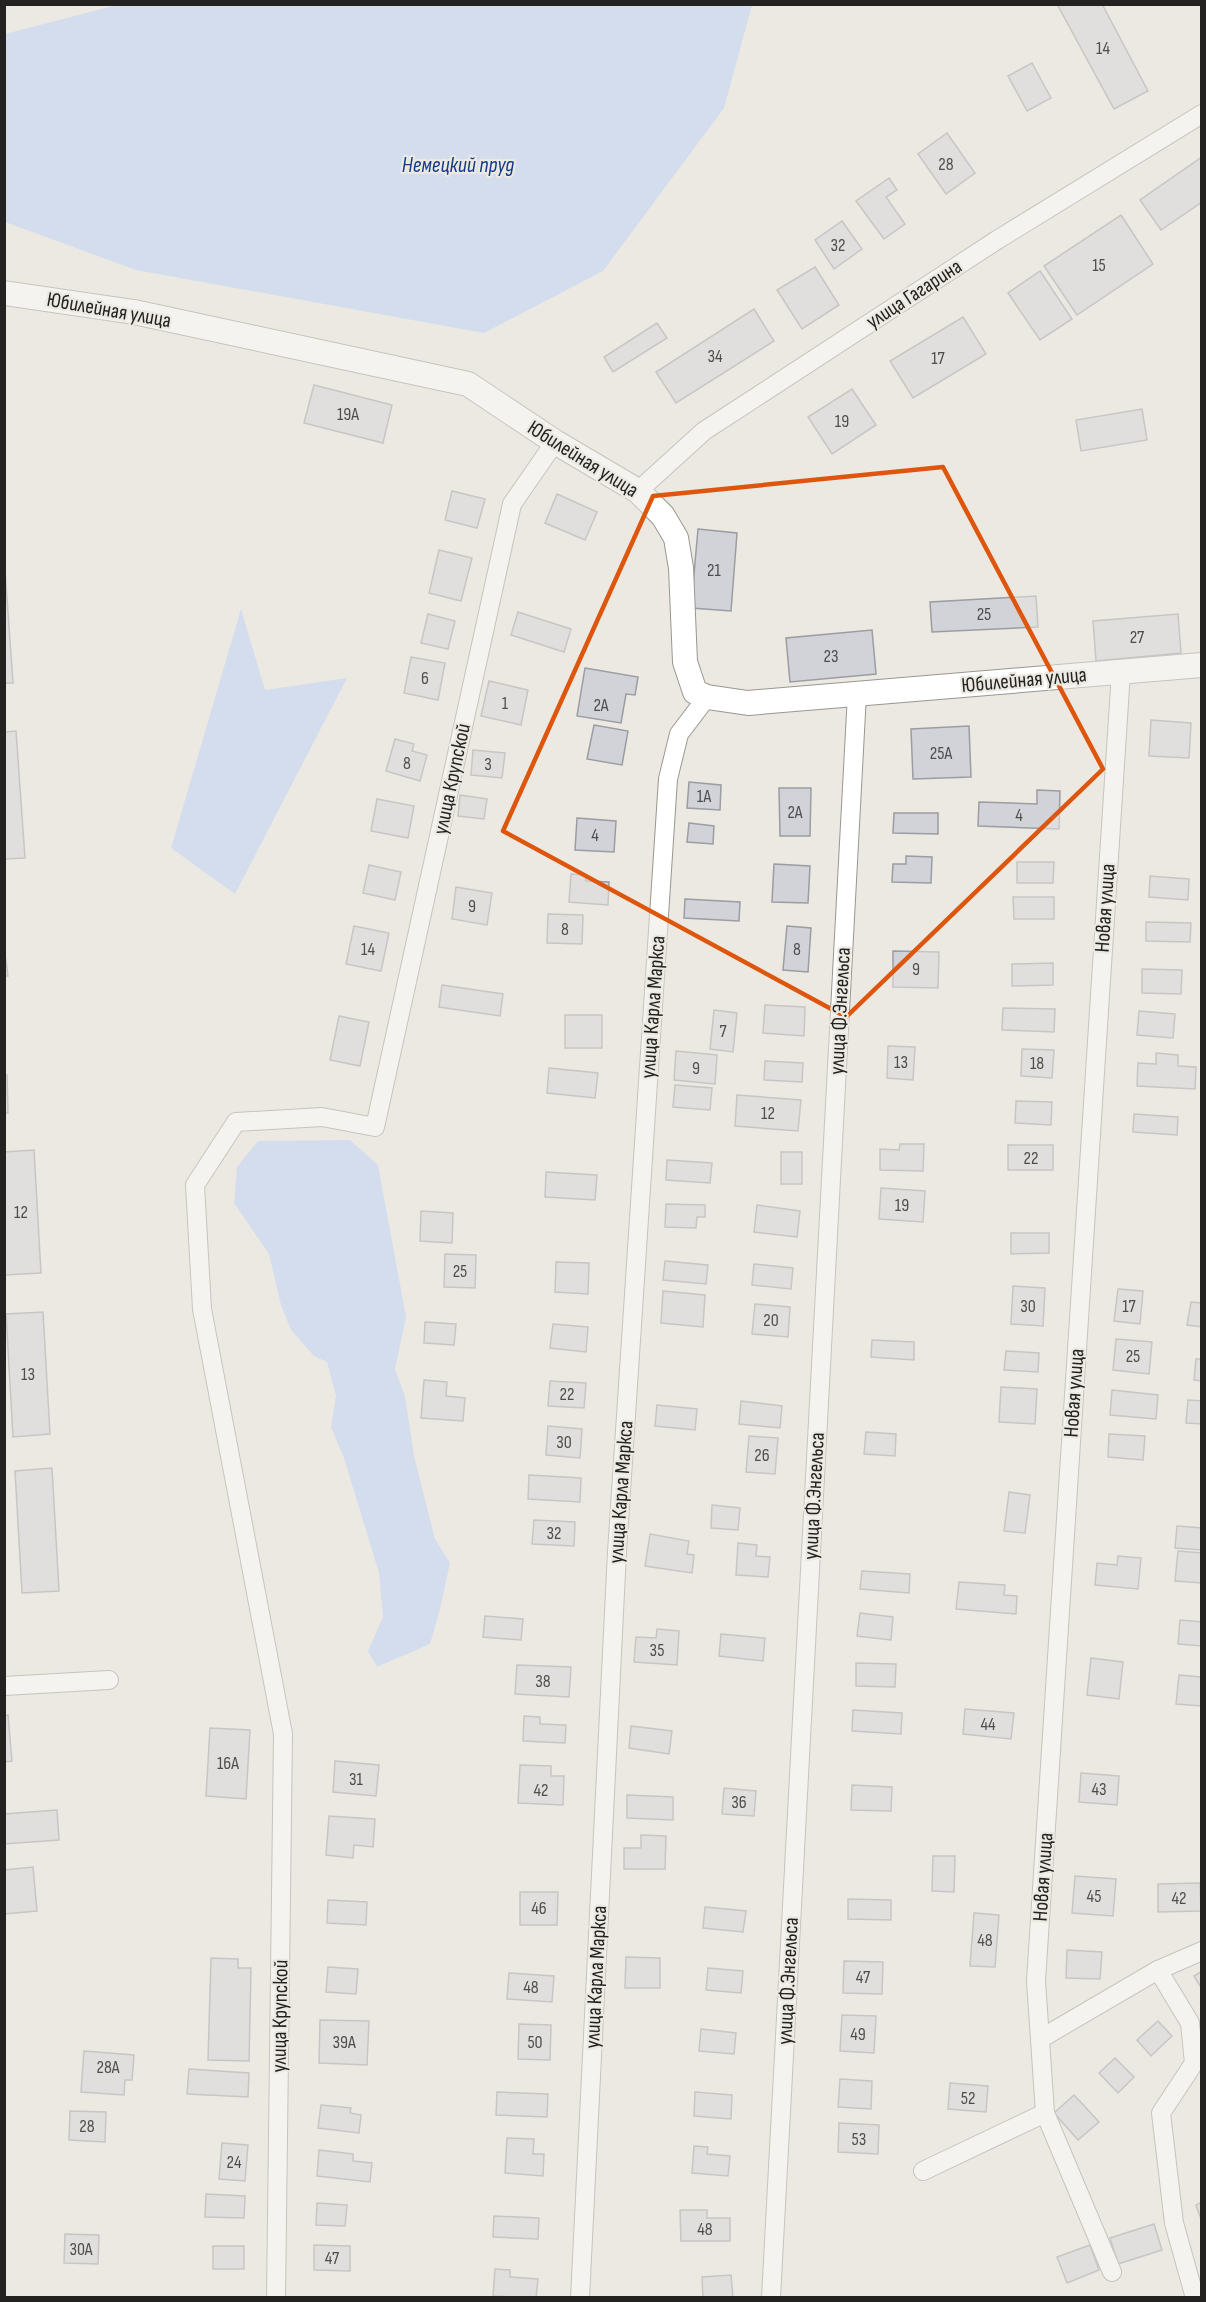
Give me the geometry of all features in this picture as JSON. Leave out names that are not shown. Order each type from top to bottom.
[{"type":"street","name":"улица Гагарина","points":[[638,491],[704,431],[997,240],[1202,114]]},
{"type":"street","name":"Юбилейная улица","points":[[4,293],[134,312],[468,384],[555,442],[638,491],[663,516],[676,538],[681,568],[685,662],[695,692],[707,697],[748,703],[1202,665]]},
{"type":"street","name":"улица Крупской","points":[[276,2298],[283,1734],[201,1309],[195,1185],[236,1122],[322,1117],[375,1127],[512,504],[555,442]]},
{"type":"street","name":"Новая улица","points":[[1112,2272],[1045,2113],[1036,1981],[1121,672]]},
{"type":"street","name":"улица Ф.Энгельса","points":[[771,2298],[857,694]]},
{"type":"street","name":"улица Карла Маркса","points":[[580,2298],[617,1552],[668,779],[679,734],[707,697]]},
{"type":"street","points":[[4,1686],[109,1680]]},
{"type":"street","points":[[1040,2039],[1158,1970],[1202,1951]]},
{"type":"street","points":[[1158,1970],[1191,2023],[1194,2063],[1161,2113],[1174,2223],[1195,2298]]},
{"type":"street","points":[[923,2171],[1045,2113]]},
{"type":"highlighted area","points":[[943,467],[1103,769],[846,1017],[503,831],[653,496]]},
{"type":"water","name":"Немецкий пруд","points":[[121,4],[752,5],[724,108],[603,271],[484,333],[136,270],[5,222],[5,34]]},
{"type":"water","points":[[241,609],[265,690],[347,678],[235,894],[171,848]]},
{"type":"water","points":[[350,1140],[378,1165],[406,1317],[395,1369],[405,1396],[414,1456],[435,1539],[450,1563],[430,1644],[377,1667],[368,1651],[383,1617],[379,1573],[344,1458],[331,1427],[336,1396],[327,1362],[314,1356],[291,1330],[281,1305],[269,1254],[234,1203],[237,1167],[258,1141]]},
{"type":"building","points":[[1057,4],[1102,4],[1148,91],[1114,109]]},
{"type":"building","points":[[1032,63],[1051,98],[1027,111],[1008,76]]},
{"type":"building","points":[[947,133],[975,173],[946,194],[918,154]]},
{"type":"building","points":[[1202,157],[1202,202],[1161,230],[1140,200]]},
{"type":"building","points":[[889,178],[897,190],[886,197],[905,224],[884,239],[856,201]]},
{"type":"building","points":[[1121,215],[1153,264],[1077,315],[1044,266]]},
{"type":"building","points":[[842,221],[862,249],[834,269],[815,240]]},
{"type":"building","points":[[815,267],[839,305],[802,329],[777,290]]},
{"type":"building","points":[[1040,271],[1072,319],[1040,340],[1008,293]]},
{"type":"building","points":[[754,309],[774,341],[676,403],[656,372]]},
{"type":"building","points":[[963,317],[986,354],[913,398],[890,361]]},
{"type":"building","points":[[657,323],[667,338],[613,372],[604,357]]},
{"type":"building","points":[[314,385],[392,405],[383,443],[304,423]]},
{"type":"building","points":[[852,389],[876,425],[832,454],[808,417]]},
{"type":"building","points":[[1142,409],[1147,440],[1081,451],[1076,420]]},
{"type":"building","points":[[452,491],[485,499],[477,528],[445,520]]},
{"type":"building","points":[[557,494],[597,512],[585,540],[545,523]]},
{"type":"building","points":[[698,529],[737,533],[731,611],[691,608]]},
{"type":"building","points":[[439,550],[472,558],[461,601],[429,593]]},
{"type":"building","points":[[4,556],[13,683],[4,683]]},
{"type":"building","points":[[1036,596],[1038,627],[932,632],[930,602]]},
{"type":"building","points":[[518,612],[571,629],[564,652],[511,635]]},
{"type":"building","points":[[428,614],[455,621],[448,649],[421,643]]},
{"type":"building","points":[[1178,614],[1181,653],[1096,661],[1093,621]]},
{"type":"building","points":[[872,630],[876,674],[790,682],[786,638]]},
{"type":"building","points":[[411,657],[445,663],[438,700],[404,693]]},
{"type":"building","points":[[585,668],[638,677],[635,695],[626,694],[621,723],[577,716]]},
{"type":"building","points":[[489,681],[528,690],[521,725],[481,716]]},
{"type":"building","points":[[1151,720],[1191,723],[1189,758],[1149,756]]},
{"type":"building","points":[[594,725],[628,731],[622,765],[587,759]]},
{"type":"building","points":[[969,726],[971,777],[913,779],[911,729]]},
{"type":"building","points":[[16,731],[25,858],[4,859],[4,732]]},
{"type":"building","points":[[395,739],[414,744],[412,751],[427,755],[420,781],[386,771]]},
{"type":"building","points":[[473,750],[505,753],[502,778],[471,775]]},
{"type":"building","points":[[689,782],[721,785],[720,810],[687,808]]},
{"type":"building","points":[[779,788],[811,788],[810,836],[780,836]]},
{"type":"building","points":[[1037,790],[1060,791],[1059,829],[978,826],[979,802],[1037,804]]},
{"type":"building","points":[[460,795],[487,799],[484,819],[458,816]]},
{"type":"building","points":[[377,799],[414,806],[408,838],[371,831]]},
{"type":"building","points":[[894,813],[938,813],[938,834],[893,833]]},
{"type":"building","points":[[577,818],[616,821],[614,852],[575,850]]},
{"type":"building","points":[[689,823],[714,826],[713,844],[687,842]]},
{"type":"building","points":[[906,856],[932,857],[931,883],[892,882],[893,864],[906,864]]},
{"type":"building","points":[[1017,862],[1054,862],[1053,883],[1017,883]]},
{"type":"building","points":[[774,864],[810,866],[808,903],[772,902]]},
{"type":"building","points":[[369,865],[401,872],[395,900],[363,893]]},
{"type":"building","points":[[571,874],[586,875],[586,881],[609,882],[608,905],[569,902]]},
{"type":"building","points":[[1150,876],[1189,879],[1188,900],[1149,897]]},
{"type":"building","points":[[456,887],[492,893],[487,925],[452,919]]},
{"type":"building","points":[[1013,897],[1054,897],[1054,919],[1014,919]]},
{"type":"building","points":[[685,899],[740,902],[739,921],[684,918]]},
{"type":"building","points":[[548,914],[583,915],[582,944],[547,943]]},
{"type":"building","points":[[1146,922],[1191,923],[1190,942],[1146,941]]},
{"type":"building","points":[[354,926],[389,933],[381,971],[346,964]]},
{"type":"building","points":[[787,926],[811,928],[808,972],[783,970]]},
{"type":"building","points":[[4,946],[8,976],[4,976]]},
{"type":"building","points":[[893,951],[939,952],[938,988],[893,987]]},
{"type":"building","points":[[1053,963],[1053,985],[1012,986],[1012,964]]},
{"type":"building","points":[[1142,969],[1182,970],[1181,994],[1142,993]]},
{"type":"building","points":[[442,985],[503,994],[500,1016],[439,1007]]},
{"type":"building","points":[[765,1005],[805,1007],[804,1036],[763,1033]]},
{"type":"building","points":[[1003,1008],[1055,1009],[1054,1032],[1002,1030]]},
{"type":"building","points":[[714,1010],[737,1013],[733,1052],[710,1049]]},
{"type":"building","points":[[1139,1011],[1175,1014],[1173,1038],[1137,1035]]},
{"type":"building","points":[[565,1015],[602,1015],[602,1048],[565,1048]]},
{"type":"building","points":[[339,1016],[369,1022],[360,1066],[330,1060]]},
{"type":"building","points":[[888,1046],[915,1047],[913,1080],[887,1078]]},
{"type":"building","points":[[1022,1049],[1054,1050],[1052,1078],[1021,1076]]},
{"type":"building","points":[[676,1051],[717,1055],[715,1084],[674,1080]]},
{"type":"building","points":[[1156,1053],[1178,1055],[1178,1066],[1196,1067],[1195,1089],[1137,1086],[1138,1063],[1156,1064]]},
{"type":"building","points":[[765,1061],[803,1063],[802,1082],[764,1080]]},
{"type":"building","points":[[549,1068],[598,1073],[595,1098],[547,1093]]},
{"type":"building","points":[[4,1075],[7,1075],[8,1113],[4,1113]]},
{"type":"building","points":[[675,1085],[712,1088],[710,1110],[673,1107]]},
{"type":"building","points":[[737,1095],[801,1100],[798,1131],[735,1126]]},
{"type":"building","points":[[1016,1101],[1052,1102],[1051,1125],[1015,1123]]},
{"type":"building","points":[[1134,1114],[1178,1117],[1177,1135],[1133,1132]]},
{"type":"building","points":[[900,1144],[924,1144],[923,1171],[880,1170],[880,1149],[899,1150]]},
{"type":"building","points":[[1008,1145],[1053,1145],[1053,1170],[1008,1170]]},
{"type":"building","points":[[34,1150],[41,1273],[4,1275],[4,1152]]},
{"type":"building","points":[[781,1152],[802,1152],[802,1184],[781,1184]]},
{"type":"building","points":[[667,1160],[712,1163],[710,1183],[666,1180]]},
{"type":"building","points":[[546,1172],[597,1175],[595,1200],[545,1197]]},
{"type":"building","points":[[881,1188],[925,1191],[923,1222],[879,1219]]},
{"type":"building","points":[[666,1204],[705,1205],[705,1217],[697,1217],[696,1228],[665,1227]]},
{"type":"building","points":[[757,1205],[800,1211],[797,1237],[754,1232]]},
{"type":"building","points":[[421,1211],[453,1213],[452,1243],[420,1241]]},
{"type":"building","points":[[1011,1233],[1049,1233],[1049,1253],[1011,1254]]},
{"type":"building","points":[[445,1254],[476,1255],[475,1288],[444,1287]]},
{"type":"building","points":[[665,1261],[708,1265],[706,1284],[663,1280]]},
{"type":"building","points":[[556,1262],[589,1263],[588,1294],[555,1292]]},
{"type":"building","points":[[754,1264],[793,1268],[791,1289],[752,1285]]},
{"type":"building","points":[[1013,1286],[1045,1288],[1043,1326],[1011,1324]]},
{"type":"building","points":[[1118,1289],[1143,1291],[1140,1324],[1114,1321]]},
{"type":"building","points":[[663,1291],[705,1295],[703,1327],[661,1323]]},
{"type":"building","points":[[1191,1302],[1202,1303],[1202,1327],[1187,1325]]},
{"type":"building","points":[[755,1304],[790,1307],[788,1337],[752,1334]]},
{"type":"building","points":[[43,1312],[50,1434],[13,1437],[6,1314]]},
{"type":"building","points":[[425,1322],[456,1324],[454,1345],[424,1343]]},
{"type":"building","points":[[553,1324],[588,1327],[586,1352],[550,1348]]},
{"type":"building","points":[[1116,1339],[1152,1342],[1149,1374],[1113,1370]]},
{"type":"building","points":[[872,1340],[914,1342],[914,1360],[871,1357]]},
{"type":"building","points":[[1006,1351],[1039,1353],[1038,1372],[1004,1370]]},
{"type":"building","points":[[1196,1359],[1202,1359],[1202,1381],[1194,1380]]},
{"type":"building","points":[[424,1380],[447,1382],[446,1396],[465,1398],[463,1421],[421,1418]]},
{"type":"building","points":[[550,1381],[586,1383],[584,1408],[548,1406]]},
{"type":"building","points":[[1001,1387],[1037,1389],[1035,1424],[999,1422]]},
{"type":"building","points":[[1112,1390],[1158,1395],[1156,1419],[1110,1415]]},
{"type":"building","points":[[1188,1400],[1202,1401],[1202,1424],[1186,1423]]},
{"type":"building","points":[[741,1401],[782,1406],[780,1428],[739,1424]]},
{"type":"building","points":[[657,1405],[697,1409],[695,1430],[655,1426]]},
{"type":"building","points":[[548,1426],[582,1429],[580,1458],[546,1455]]},
{"type":"building","points":[[866,1432],[896,1434],[895,1456],[864,1454]]},
{"type":"building","points":[[1109,1434],[1145,1436],[1143,1460],[1108,1457]]},
{"type":"building","points":[[749,1436],[778,1438],[775,1474],[746,1472]]},
{"type":"building","points":[[52,1468],[59,1591],[22,1593],[15,1471]]},
{"type":"building","points":[[529,1475],[581,1478],[580,1502],[528,1499]]},
{"type":"building","points":[[1009,1492],[1030,1495],[1025,1533],[1004,1531]]},
{"type":"building","points":[[712,1505],[740,1508],[738,1530],[711,1528]]},
{"type":"building","points":[[534,1520],[575,1522],[574,1546],[532,1544]]},
{"type":"building","points":[[1177,1526],[1202,1528],[1202,1550],[1175,1548]]},
{"type":"building","points":[[650,1534],[689,1541],[687,1554],[694,1555],[692,1573],[645,1566]]},
{"type":"building","points":[[738,1543],[757,1545],[756,1556],[770,1557],[768,1577],[736,1575]]},
{"type":"building","points":[[1178,1551],[1202,1553],[1202,1583],[1175,1581]]},
{"type":"building","points":[[1118,1556],[1141,1558],[1138,1589],[1095,1585],[1097,1563],[1117,1565]]},
{"type":"building","points":[[862,1571],[910,1574],[909,1593],[860,1589]]},
{"type":"building","points":[[959,1582],[1005,1585],[1004,1595],[1017,1596],[1016,1614],[956,1609]]},
{"type":"building","points":[[860,1613],[893,1617],[891,1640],[857,1636]]},
{"type":"building","points":[[485,1616],[523,1619],[521,1640],[483,1637]]},
{"type":"building","points":[[1180,1620],[1202,1622],[1202,1646],[1178,1644]]},
{"type":"building","points":[[657,1629],[679,1631],[677,1665],[634,1662],[636,1637],[656,1638]]},
{"type":"building","points":[[721,1634],[765,1638],[763,1661],[719,1656]]},
{"type":"building","points":[[1091,1658],[1123,1662],[1119,1699],[1087,1695]]},
{"type":"building","points":[[856,1663],[896,1664],[895,1687],[856,1686]]},
{"type":"building","points":[[517,1665],[571,1667],[569,1697],[515,1694]]},
{"type":"building","points":[[1179,1675],[1202,1677],[1202,1706],[1176,1704]]},
{"type":"building","points":[[965,1709],[1014,1713],[1011,1739],[963,1734]]},
{"type":"building","points":[[853,1710],[902,1713],[901,1734],[852,1731]]},
{"type":"building","points":[[8,1715],[12,1761],[4,1762],[4,1716]]},
{"type":"building","points":[[524,1716],[540,1717],[540,1724],[566,1725],[565,1743],[523,1741]]},
{"type":"building","points":[[631,1726],[672,1731],[669,1754],[629,1748]]},
{"type":"building","points":[[210,1728],[250,1730],[246,1799],[206,1796]]},
{"type":"building","points":[[335,1761],[379,1765],[376,1796],[333,1792]]},
{"type":"building","points":[[520,1765],[551,1766],[551,1776],[564,1776],[563,1805],[518,1803]]},
{"type":"building","points":[[1081,1773],[1119,1776],[1117,1805],[1079,1802]]},
{"type":"building","points":[[852,1785],[892,1787],[891,1811],[851,1810]]},
{"type":"building","points":[[724,1788],[756,1791],[754,1816],[722,1814]]},
{"type":"building","points":[[627,1795],[673,1797],[673,1820],[627,1818]]},
{"type":"building","points":[[57,1810],[59,1840],[4,1844],[4,1814]]},
{"type":"building","points":[[329,1816],[375,1819],[373,1847],[354,1845],[353,1858],[326,1855]]},
{"type":"building","points":[[641,1835],[666,1836],[665,1869],[624,1869],[624,1848],[641,1848]]},
{"type":"building","points":[[933,1856],[955,1856],[954,1892],[932,1891]]},
{"type":"building","points":[[33,1867],[37,1911],[4,1914],[4,1870]]},
{"type":"building","points":[[1075,1876],[1116,1879],[1113,1916],[1072,1913]]},
{"type":"building","points":[[1200,1883],[1201,1911],[1158,1912],[1158,1884]]},
{"type":"building","points":[[520,1892],[558,1892],[557,1925],[520,1925]]},
{"type":"building","points":[[848,1899],[891,1900],[891,1920],[848,1919]]},
{"type":"building","points":[[328,1900],[367,1902],[366,1925],[327,1923]]},
{"type":"building","points":[[705,1907],[746,1911],[743,1932],[703,1928]]},
{"type":"building","points":[[974,1913],[999,1915],[995,1967],[970,1966]]},
{"type":"building","points":[[1067,1950],[1102,1952],[1100,1979],[1066,1978]]},
{"type":"building","points":[[626,1957],[660,1958],[660,1988],[625,1988]]},
{"type":"building","points":[[211,1958],[238,1959],[238,1968],[251,1968],[249,2061],[208,2060]]},
{"type":"building","points":[[844,1961],[883,1962],[882,1994],[843,1993]]},
{"type":"building","points":[[328,1967],[358,1969],[356,1994],[326,1992]]},
{"type":"building","points":[[708,1968],[743,1971],[741,1993],[706,1990]]},
{"type":"building","points":[[1202,1971],[1202,1989],[1194,1976]]},
{"type":"building","points":[[509,1973],[554,1976],[552,2002],[507,1999]]},
{"type":"building","points":[[842,2015],[876,2016],[874,2053],[840,2051]]},
{"type":"building","points":[[320,2020],[369,2021],[367,2065],[319,2063]]},
{"type":"building","points":[[1158,2021],[1172,2036],[1151,2056],[1137,2040]]},
{"type":"building","points":[[519,2024],[551,2025],[550,2060],[518,2059]]},
{"type":"building","points":[[701,2029],[736,2033],[734,2054],[699,2051]]},
{"type":"building","points":[[84,2051],[134,2055],[132,2080],[125,2080],[124,2095],[81,2092]]},
{"type":"building","points":[[1115,2058],[1134,2077],[1118,2093],[1099,2073]]},
{"type":"building","points":[[189,2069],[249,2073],[248,2097],[187,2094]]},
{"type":"building","points":[[840,2079],[872,2081],[871,2109],[838,2107]]},
{"type":"building","points":[[950,2083],[988,2086],[986,2112],[948,2109]]},
{"type":"building","points":[[497,2092],[548,2094],[547,2117],[496,2115]]},
{"type":"building","points":[[695,2092],[732,2095],[731,2119],[694,2116]]},
{"type":"building","points":[[1074,2095],[1099,2122],[1078,2140],[1054,2113]]},
{"type":"building","points":[[321,2105],[351,2108],[350,2113],[361,2115],[359,2133],[318,2128]]},
{"type":"building","points":[[70,2111],[106,2112],[105,2142],[69,2140]]},
{"type":"building","points":[[839,2123],[879,2125],[878,2154],[838,2152]]},
{"type":"building","points":[[507,2138],[534,2139],[533,2154],[544,2154],[543,2176],[505,2173]]},
{"type":"building","points":[[222,2143],[248,2145],[245,2181],[219,2179]]},
{"type":"building","points":[[694,2146],[708,2147],[707,2154],[730,2156],[728,2176],[692,2173]]},
{"type":"building","points":[[319,2150],[353,2154],[353,2161],[372,2163],[370,2182],[317,2176]]},
{"type":"building","points":[[206,2194],[245,2196],[244,2218],[205,2217]]},
{"type":"building","points":[[1202,2202],[1202,2222],[1196,2205]]},
{"type":"building","points":[[317,2203],[347,2205],[345,2226],[316,2225]]},
{"type":"building","points":[[680,2210],[707,2210],[707,2218],[730,2218],[730,2241],[681,2241]]},
{"type":"building","points":[[494,2216],[539,2218],[538,2239],[493,2237]]},
{"type":"building","points":[[1154,2224],[1162,2250],[1118,2264],[1110,2238]]},
{"type":"building","points":[[65,2234],[99,2235],[98,2264],[64,2263]]},
{"type":"building","points":[[314,2245],[350,2246],[350,2271],[314,2270]]},
{"type":"building","points":[[1090,2245],[1099,2270],[1067,2283],[1057,2257]]},
{"type":"building","points":[[213,2246],[244,2246],[244,2269],[213,2269]]},
{"type":"building","points":[[495,2269],[510,2270],[510,2277],[538,2279],[536,2298],[493,2296]]},
{"type":"building","points":[[731,2275],[733,2298],[703,2298],[702,2277]]}]
